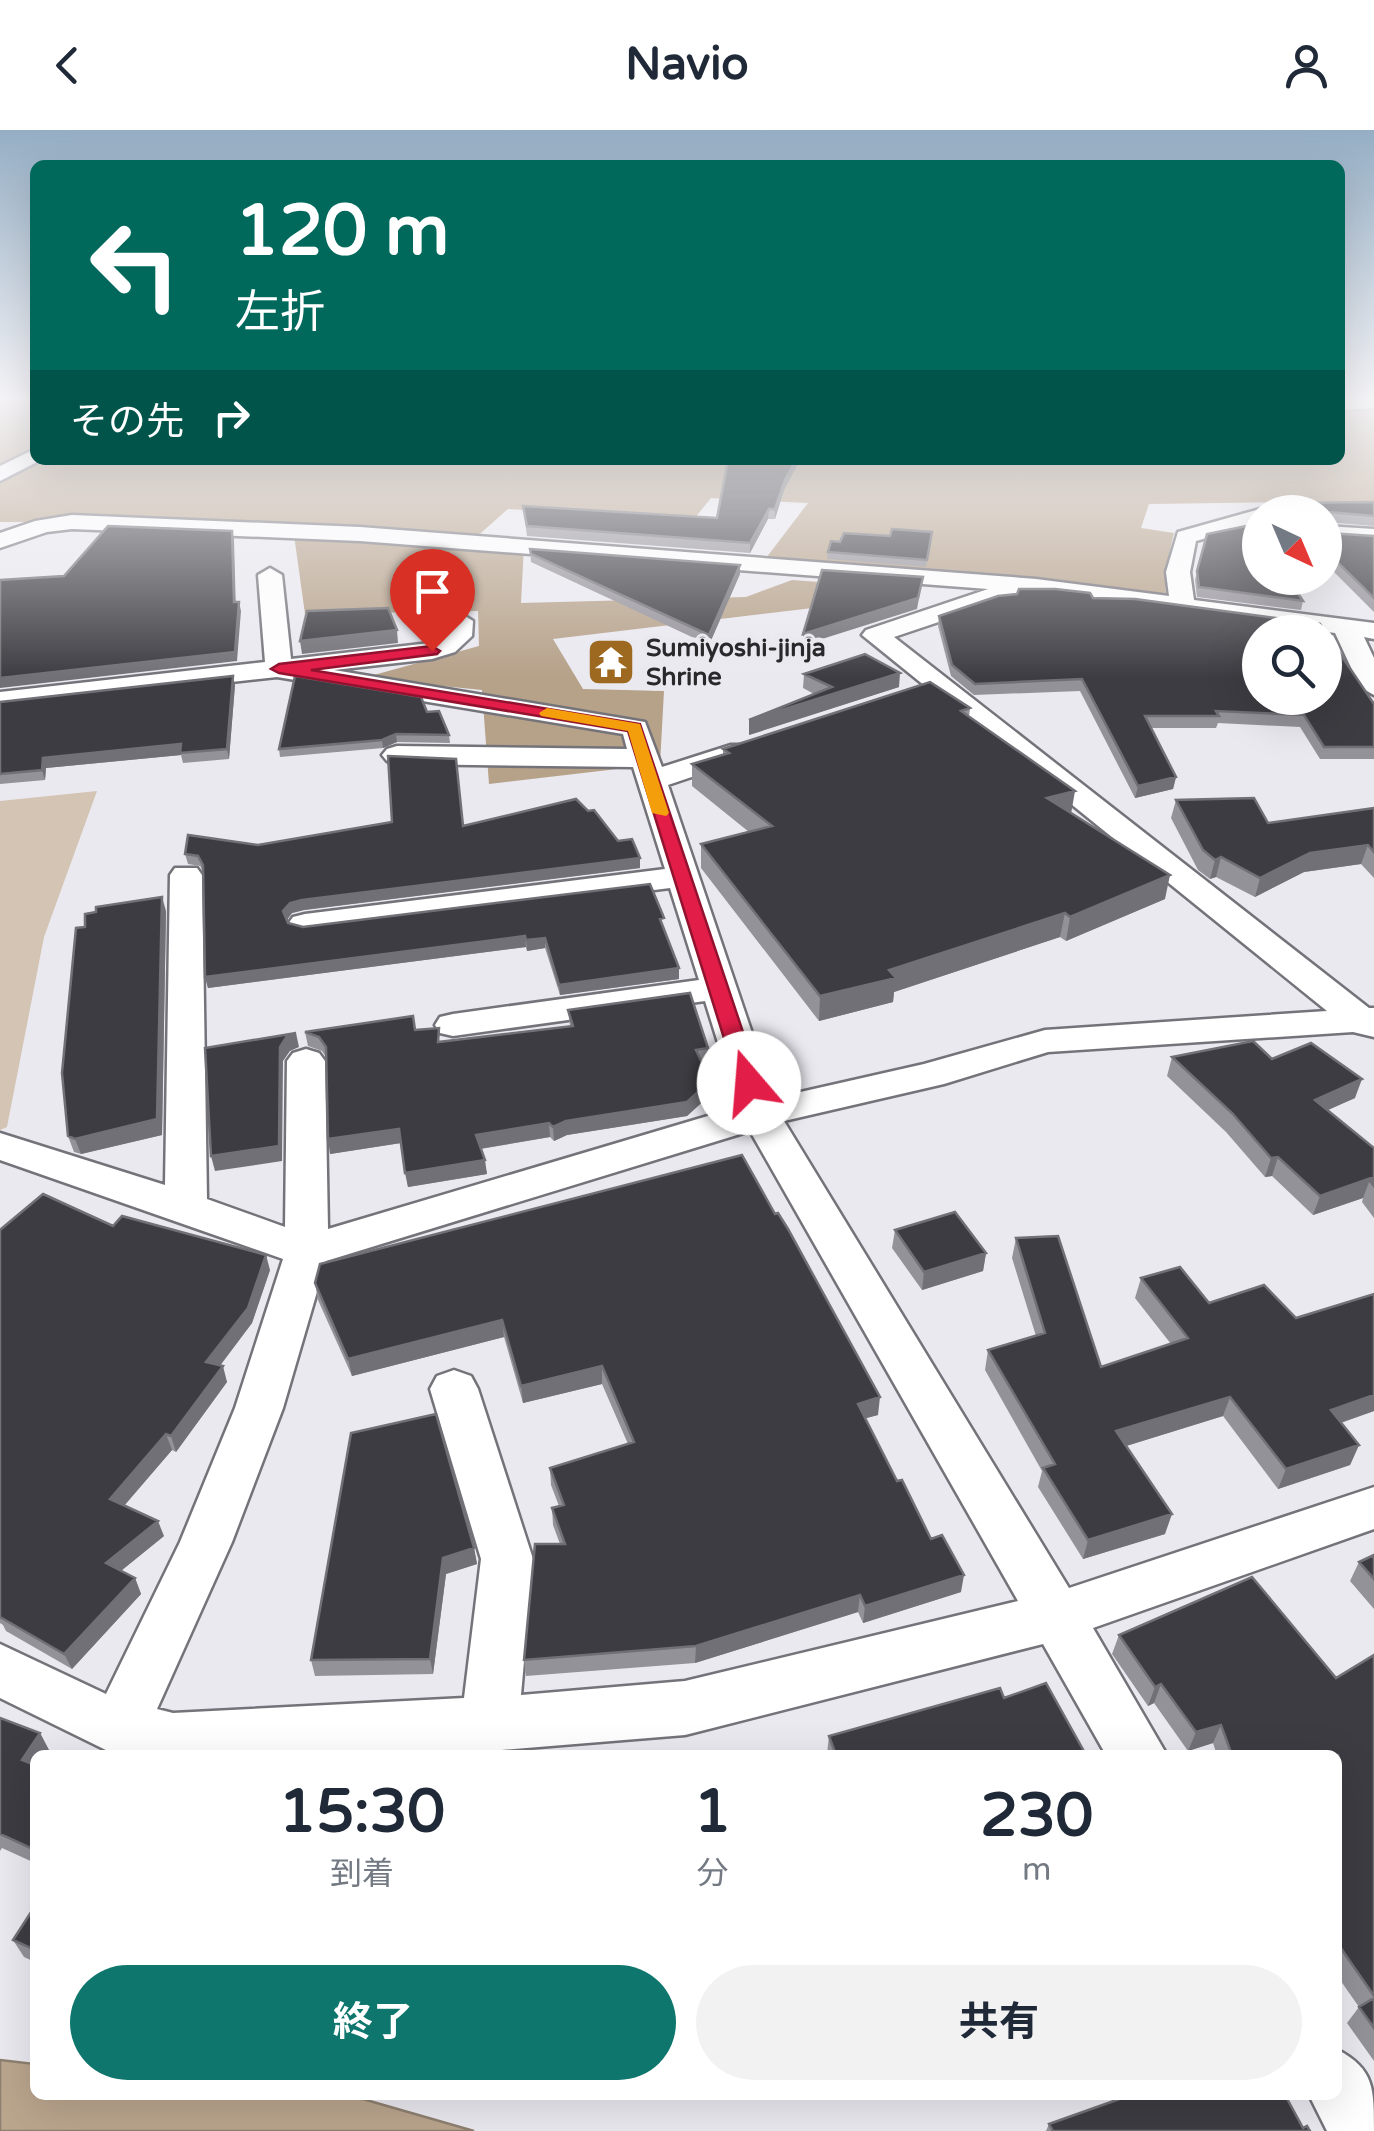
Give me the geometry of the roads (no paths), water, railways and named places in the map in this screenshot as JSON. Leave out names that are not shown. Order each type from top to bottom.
[{"type":"street","points":[[1182,604],[1178,572],[1186,538],[1242,522]]},
{"type":"street","points":[[0,541],[62,523],[360,534],[1025,585],[1262,615]]},
{"type":"street","points":[[1220,529],[1242,530]]},
{"type":"street","points":[[1342,534],[1374,536]]},
{"type":"street","points":[[270,575],[279,669]]},
{"type":"street","points":[[1025,585],[875,634],[1369,1023]]},
{"type":"street","points":[[0,700],[432,651],[455,641],[460,621]]},
{"type":"street","points":[[1342,626],[1374,631]]},
{"type":"street","points":[[1342,626],[1350,634],[1374,687]]},
{"type":"street","points":[[279,669],[634,728],[760,1114],[1135,1750]]},
{"type":"street","points":[[902,698],[938,687]]},
{"type":"street","points":[[397,756],[646,770],[776,740]]},
{"type":"street","points":[[186,875],[186,1206]]},
{"type":"street","points":[[304,924],[682,877]]},
{"type":"street","points":[[453,1025],[718,988]]},
{"type":"street","points":[[0,1146],[186,1206],[307,1251],[760,1114],[930,1075],[1045,1041],[1369,1023]]},
{"type":"street","points":[[119,1729],[206,1542],[259,1408],[307,1251],[306,1061]]},
{"type":"street","points":[[454,1390],[507,1559],[490,1724]]},
{"type":"street","points":[[0,1670],[119,1729],[172,1740],[490,1724],[684,1708],[1054,1617],[1374,1508]]},
{"type":"street","points":[[1342,2091],[1366,2131]]},
{"type":"place","name":"Sumiyoshi-jinja Shrine","points":[[611,662]]}]
